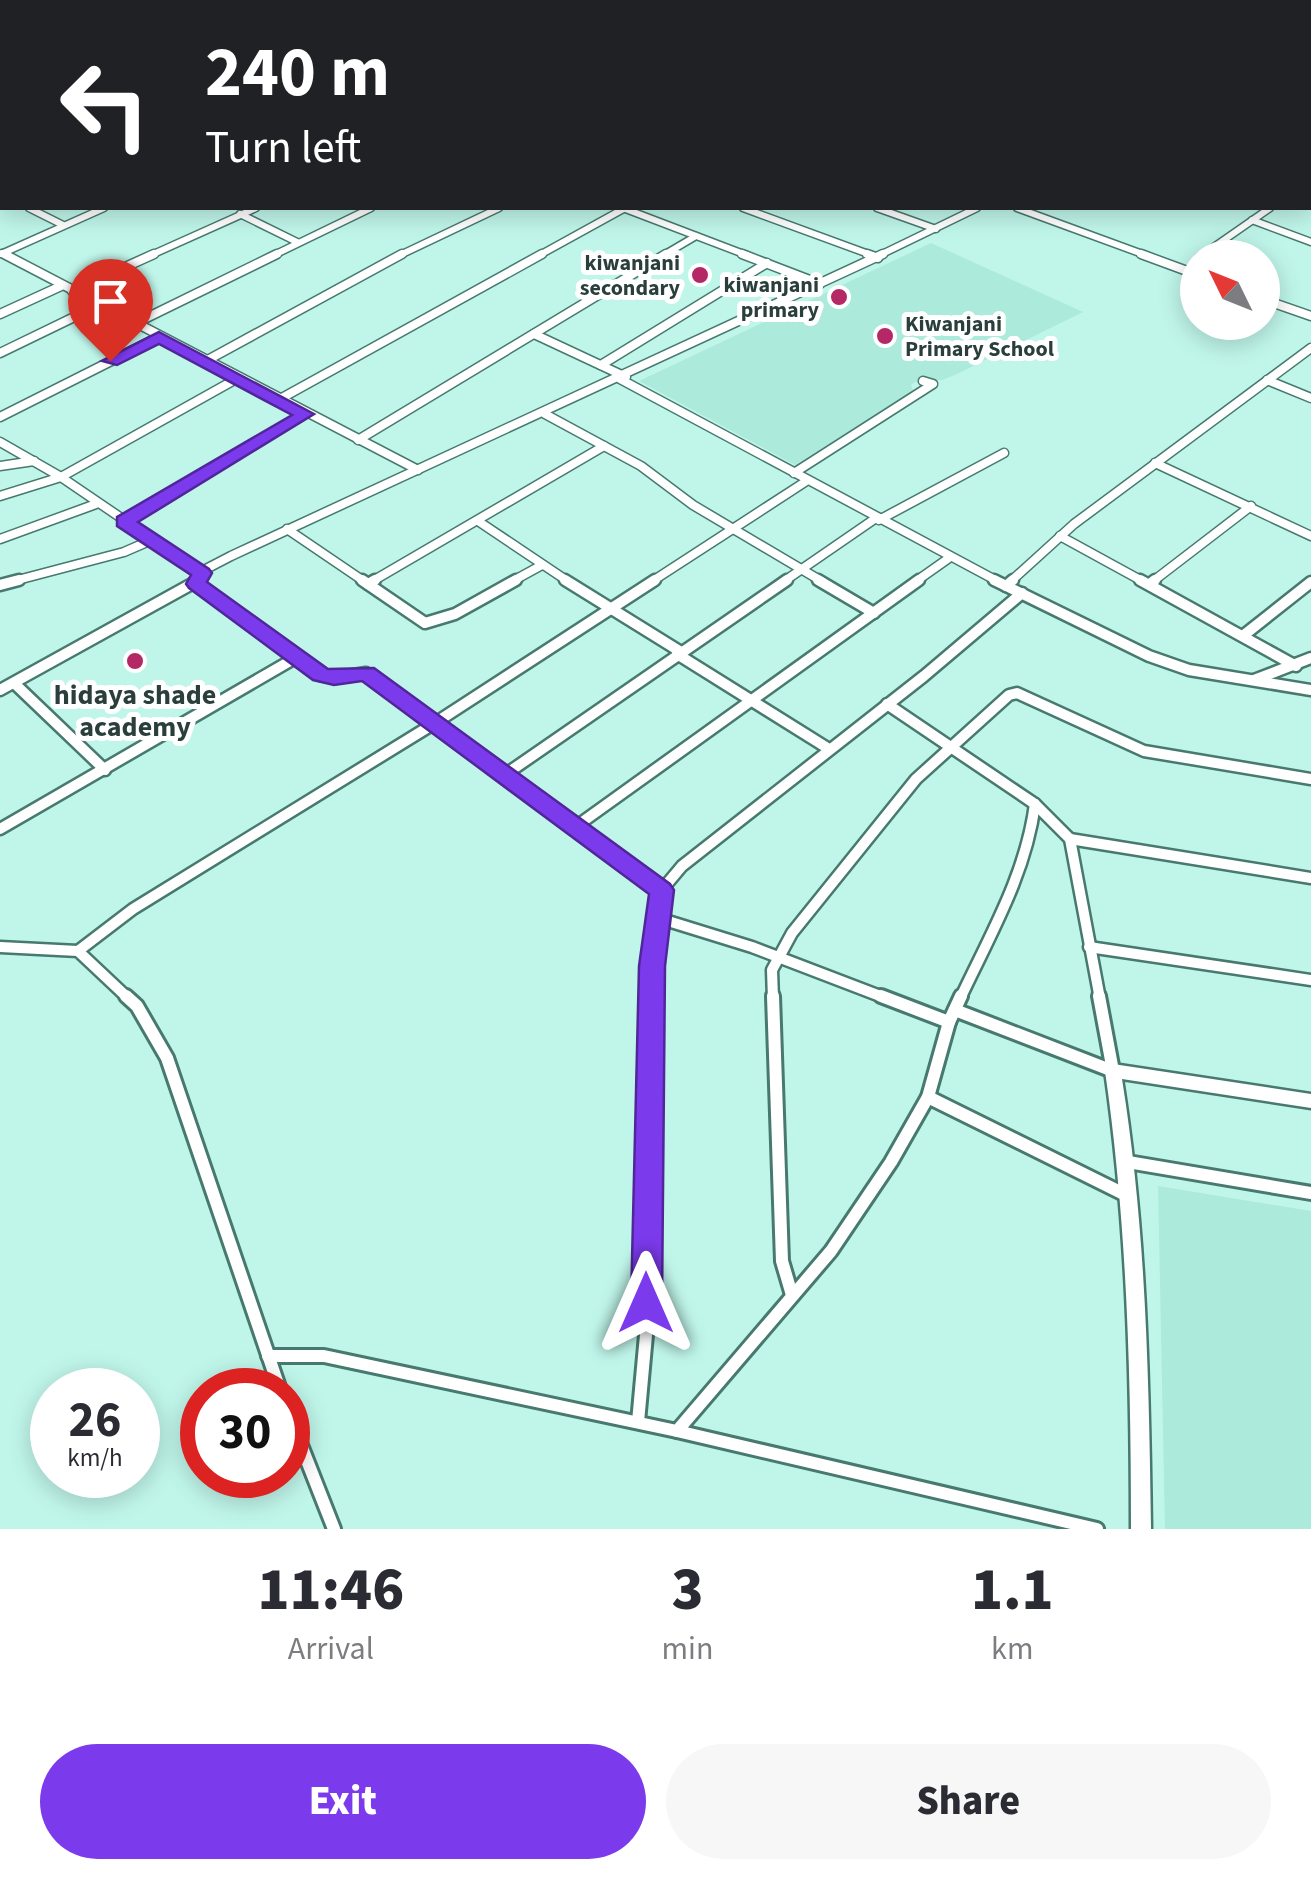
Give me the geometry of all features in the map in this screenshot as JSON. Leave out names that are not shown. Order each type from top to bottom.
[{"type":"street","points":[[33,210],[63,225]]},
{"type":"street","points":[[1,254],[99,210]]},
{"type":"street","points":[[72,291],[251,210]]},
{"type":"street","points":[[134,324],[366,210]]},
{"type":"street","points":[[204,362],[417,246],[496,210]]},
{"type":"street","points":[[280,399],[620,210]]},
{"type":"street","points":[[629,210],[820,284]]},
{"type":"street","points":[[748,210],[878,258]]},
{"type":"street","points":[[883,210],[936,229]]},
{"type":"street","points":[[0,690],[286,530],[623,378],[973,210]]},
{"type":"street","points":[[1022,210],[1180,268]]},
{"type":"street","points":[[1224,240],[1267,210]]},
{"type":"street","points":[[240,214],[296,242]]},
{"type":"street","points":[[1252,220],[1311,242]]},
{"type":"street","points":[[358,440],[696,236]]},
{"type":"street","points":[[1,254],[418,470]]},
{"type":"street","points":[[602,365],[767,263]]},
{"type":"street","points":[[0,314],[62,286]]},
{"type":"street","points":[[0,353],[98,305]]},
{"type":"street","points":[[1280,305],[1311,316]]},
{"type":"street","points":[[534,334],[602,365],[805,482],[949,558],[1166,662],[1311,690]]},
{"type":"street","points":[[0,417],[159,337]]},
{"type":"street","points":[[1006,586],[1060,536],[1311,348]]},
{"type":"street","points":[[0,496],[61,477],[238,378]]},
{"type":"street","points":[[1267,380],[1311,398]]},
{"type":"street","points":[[794,473],[933,384],[923,381]]},
{"type":"street","points":[[124,522],[305,414]]},
{"type":"street","points":[[545,414],[604,446],[874,613]]},
{"type":"street","points":[[0,442],[154,539],[296,657],[329,678],[366,673],[662,890]]},
{"type":"street","points":[[368,584],[604,446]]},
{"type":"street","points":[[506,774],[878,519],[1004,453]]},
{"type":"street","points":[[0,466],[34,461]]},
{"type":"street","points":[[1155,463],[1311,536]]},
{"type":"street","points":[[78,951],[133,910],[435,723],[805,482]]},
{"type":"street","points":[[0,539],[96,504]]},
{"type":"street","points":[[1150,584],[1251,506]]},
{"type":"street","points":[[478,520],[608,609],[829,749]]},
{"type":"street","points":[[286,530],[428,623],[455,614],[542,565]]},
{"type":"street","points":[[1060,536],[1296,666]]},
{"type":"street","points":[[0,585],[124,552],[154,539]]},
{"type":"street","points":[[578,825],[949,558]]},
{"type":"street","points":[[1244,635],[1311,582]]},
{"type":"street","points":[[638,1422],[646,1335],[647,1114],[656,917],[662,890],[673,874],[709,843],[1022,593]]},
{"type":"street","points":[[0,829],[296,657]]},
{"type":"street","points":[[1253,681],[1311,658]]},
{"type":"street","points":[[14,682],[105,770]]},
{"type":"street","points":[[792,1296],[782,1261],[772,984],[777,958],[801,922],[916,779],[1010,695],[1017,693],[1144,751],[1311,779]]},
{"type":"street","points":[[887,704],[1035,804],[1070,840],[1128,1162],[1140,1309],[1141,1529]]},
{"type":"street","points":[[677,1431],[863,1206],[928,1097],[952,1016],[1027,855],[1035,804]]},
{"type":"street","points":[[1070,840],[1311,878]]},
{"type":"street","points":[[656,917],[723,936],[777,958],[1113,1071],[1311,1101]]},
{"type":"street","points":[[0,946],[78,951],[136,1006],[167,1058],[272,1368]]},
{"type":"street","points":[[1090,947],[1311,980]]},
{"type":"street","points":[[928,1097],[1131,1198]]},
{"type":"street","points":[[1128,1162],[1311,1193]]},
{"type":"street","points":[[268,1356],[324,1356],[638,1422],[1097,1529]]},
{"type":"street","points":[[310,1468],[334,1529]]},
{"type":"shaded area","name":"Kiwanjani Primary School","points":[[931,243],[1083,312],[957,374],[942,380],[915,382],[911,385],[913,391],[795,465],[639,381]]},
{"type":"shaded area","points":[[1158,1186],[1311,1211],[1311,1529],[1165,1529]]},
{"type":"place","name":"kiwanjani secondary","points":[[700,275]]},
{"type":"place","name":"kiwanjani primary","points":[[839,297]]},
{"type":"place","name":"Kiwanjani Primary School","points":[[885,336]]},
{"type":"place","name":"hidaya shade academy","points":[[135,661]]},
{"type":"route","points":[[110,361],[159,337],[305,414],[124,522],[202,573],[196,584],[320,674],[334,678],[366,673],[662,890],[652,966],[646,1303]]}]
